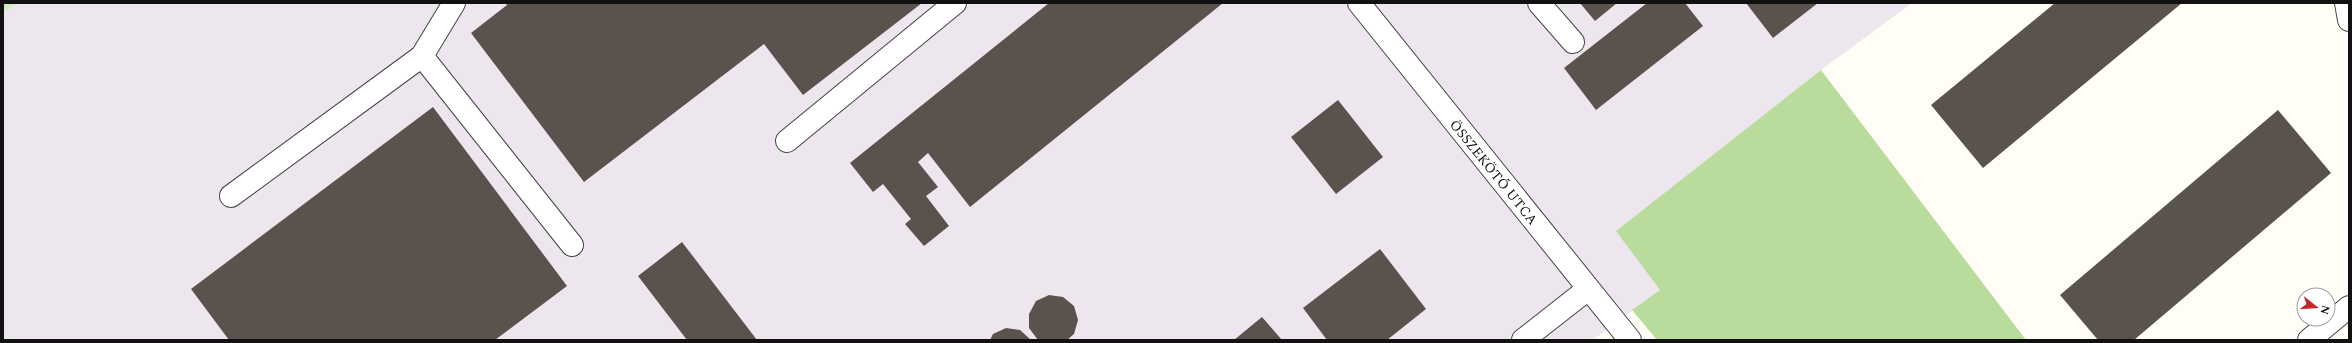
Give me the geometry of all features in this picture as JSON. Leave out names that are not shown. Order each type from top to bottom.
[{"type":"street","points":[[231,196],[422,56],[454,3]]},
{"type":"street","points":[[787,141],[955,3]]},
{"type":"street","name":"ÖSSZEKÖTŐ UTCA","points":[[1359,3],[1630,340]]},
{"type":"street","points":[[1539,3],[1573,42]]},
{"type":"street","points":[[2346,3],[2349,20]]},
{"type":"street","points":[[422,56],[572,245]]},
{"type":"street","points":[[1523,340],[1588,289]]},
{"type":"street","points":[[2309,340],[2349,307]]},
{"type":"shaded area","points":[[17,3],[1912,3],[1821,70],[1617,231],[1660,290],[1593,340],[3,340],[3,13]]},
{"type":"green space","points":[[3,3],[17,3],[3,13]]},
{"type":"green space","points":[[1821,70],[2026,340],[1657,340],[1632,310],[1660,290],[1616,231]]},
{"type":"building","points":[[506,3],[922,3],[803,95],[764,44],[584,182],[471,33],[507,5]]},
{"type":"building","points":[[1049,3],[1223,3],[970,207],[928,153],[918,162],[938,187],[926,196],[949,226],[924,246],[905,224],[911,219],[883,184],[873,192],[850,163]]},
{"type":"building","points":[[1580,3],[1617,3],[1595,21]]},
{"type":"building","points":[[1647,3],[1685,3],[1703,26],[1596,110],[1564,68]]},
{"type":"building","points":[[1746,3],[1818,3],[1773,38]]},
{"type":"building","points":[[2055,3],[2182,3],[1983,168],[1931,105]]},
{"type":"building","points":[[1338,100],[1383,157],[1336,194],[1291,137]]},
{"type":"building","points":[[433,107],[567,286],[495,340],[229,340],[191,289]]},
{"type":"building","points":[[2278,110],[2331,173],[2134,340],[2098,340],[2060,295]]},
{"type":"building","points":[[682,242],[757,340],[687,340],[638,276]]},
{"type":"building","points":[[1380,249],[1426,309],[1387,340],[1327,340],[1303,308]]},
{"type":"building","points":[[1049,295],[1063,297],[1074,306],[1078,320],[1074,334],[1067,340],[1038,340],[1029,328],[1029,314],[1036,301]]},
{"type":"building","points":[[1262,317],[1282,340],[1234,340]]},
{"type":"building","points":[[1006,328],[1020,330],[1031,340],[990,340],[993,334]]}]
